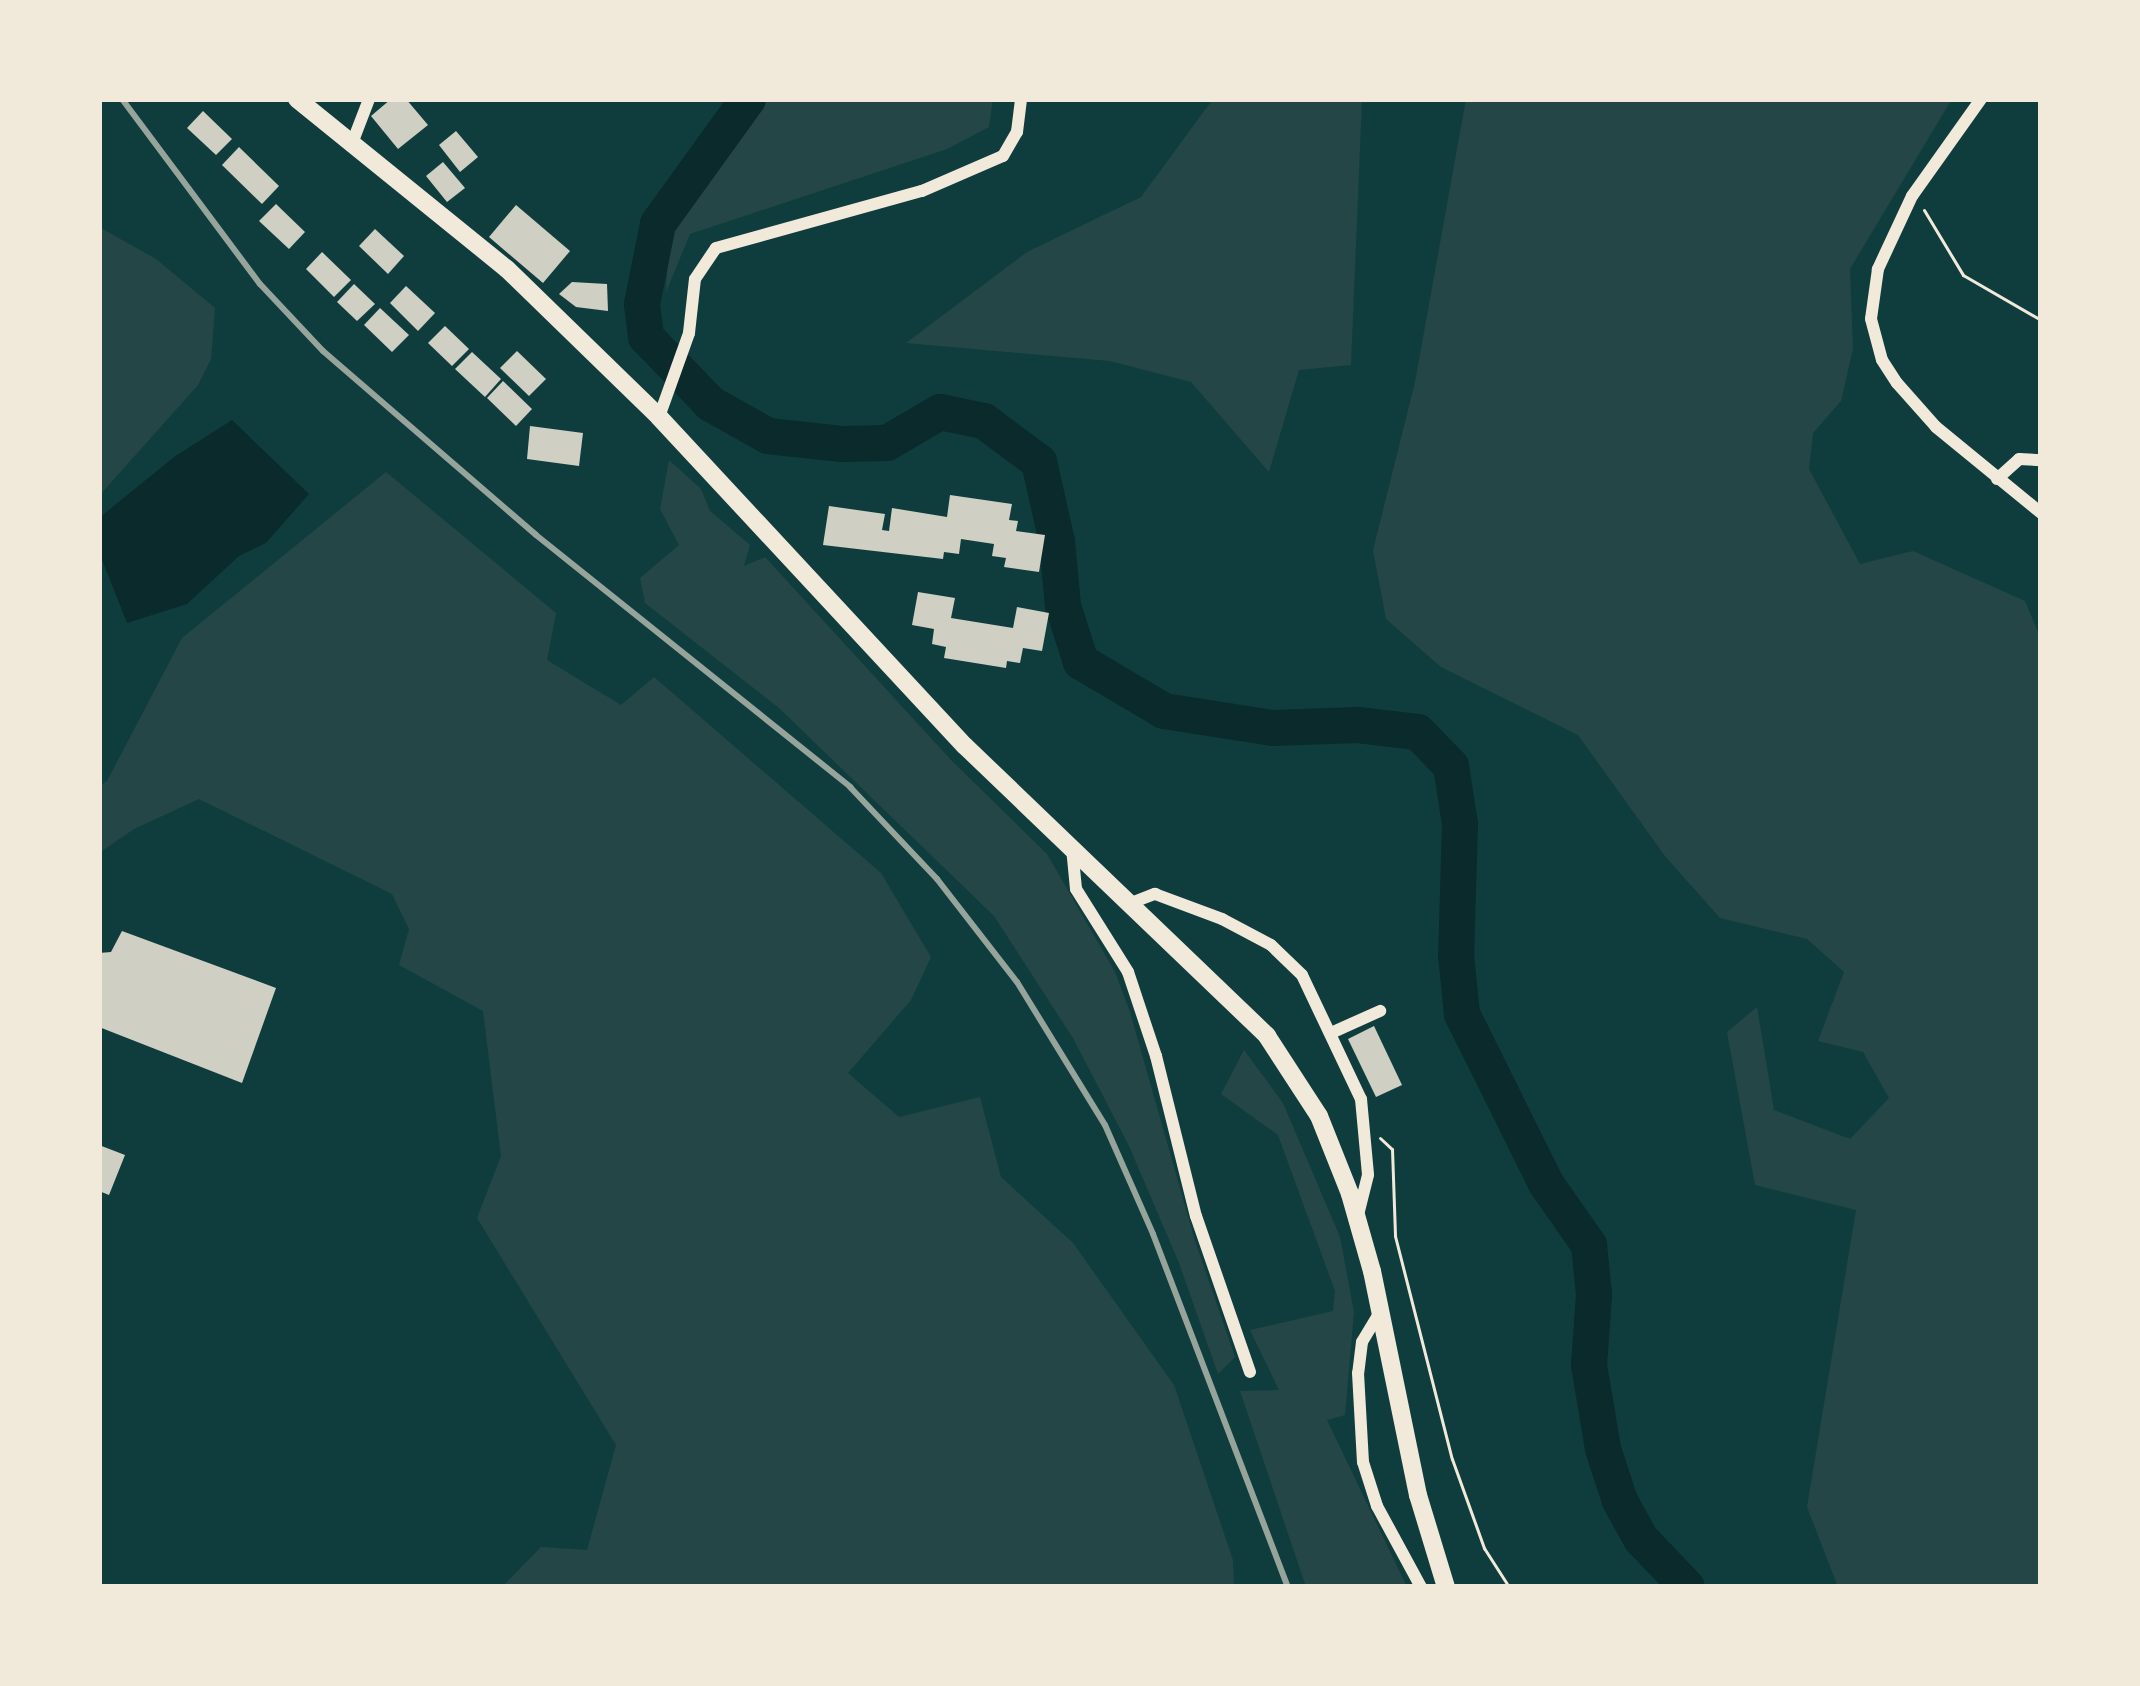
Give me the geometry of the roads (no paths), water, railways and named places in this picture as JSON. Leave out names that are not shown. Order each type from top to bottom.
[{"type":"main road","points":[[297,99],[507,269],[659,416],[950,730],[1267,1036],[1319,1116],[1357,1220],[1418,1495],[1446,1587]]},
{"type":"street","points":[[351,146],[369,99]]},
{"type":"street","points":[[659,416],[689,333],[695,279],[716,248],[922,190],[1003,156],[1018,132],[1021,99]]},
{"type":"street","points":[[1982,99],[1912,196],[1877,268],[1871,319],[1882,360],[1936,427],[2041,513]]},
{"type":"street","points":[[1997,479],[2019,459],[2041,460]]},
{"type":"street","points":[[1072,847],[1076,889],[1127,972],[1156,1056],[1196,1216],[1250,1372]]},
{"type":"street","points":[[1131,902],[1155,894],[1270,945],[1302,975],[1361,1099],[1368,1174],[1357,1220]]},
{"type":"street","points":[[1331,1033],[1380,1011]]},
{"type":"street","points":[[1380,1312],[1362,1342],[1358,1373],[1364,1462],[1377,1505],[1421,1587]]},
{"type":"waterway","points":[[748,99],[658,224],[642,304],[646,337],[711,404],[768,436],[842,444],[887,443],[940,412],[984,421],[1039,462],[1057,542],[1063,606],[1081,662],[1164,711],[1273,728],[1358,725],[1418,732],[1451,766],[1460,824],[1456,955],[1462,1014],[1547,1185],[1589,1245],[1594,1294],[1589,1365],[1603,1449],[1620,1501],[1641,1539],[1687,1587]]},
{"type":"railway","points":[[122,99],[260,284],[323,351],[536,535],[850,787],[937,879],[1017,982],[1105,1125],[1153,1234],[1288,1587]]}]
